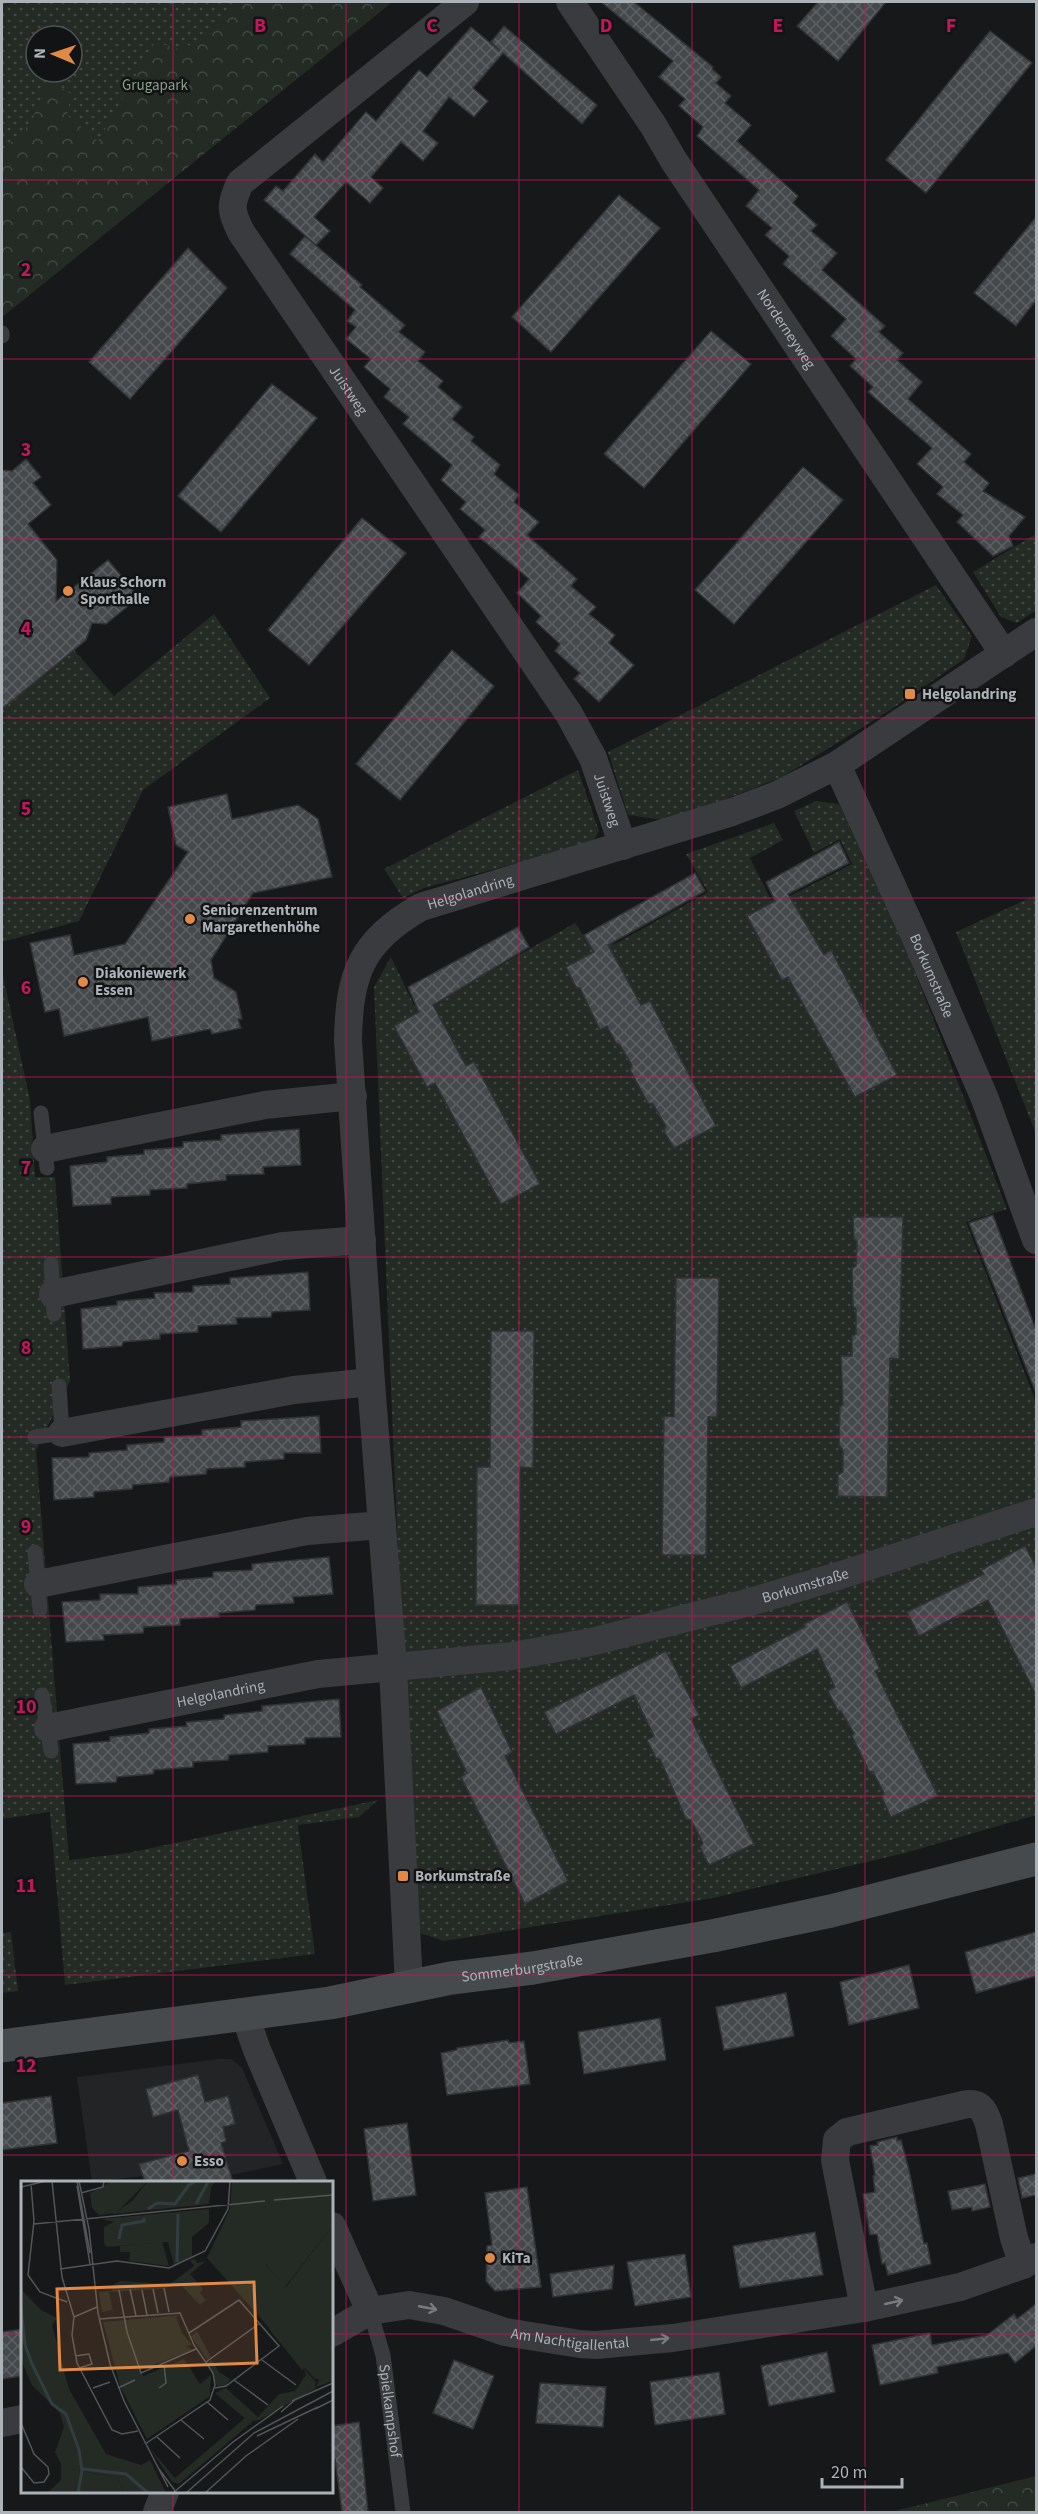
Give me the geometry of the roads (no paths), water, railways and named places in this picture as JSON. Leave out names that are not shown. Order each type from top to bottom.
[{"type":"street","name":"Juistweg","points":[[465,2],[240,183],[232,200],[232,213],[274,281],[569,714],[593,758],[623,846]]},
{"type":"street","name":"Norderneyweg","points":[[570,2],[1004,654]]},
{"type":"street","name":"Helgolandring","points":[[409,1986],[393,1668],[348,1041],[349,1007],[354,981],[366,952],[385,931],[421,908],[732,812],[777,795],[837,765],[1036,632]]},
{"type":"street","name":"Borkumstraße","points":[[837,765],[917,941],[980,1089],[1027,1187],[1036,1240]]},
{"type":"street","points":[[46,1159],[265,1105],[353,1096]]},
{"type":"street","points":[[54,1304],[283,1246],[362,1240]]},
{"type":"street","points":[[48,1435],[294,1390],[371,1382]]},
{"type":"street","name":"Borkumstraße","points":[[393,1668],[512,1656],[591,1642],[746,1603],[1036,1512]]},
{"type":"street","points":[[39,1597],[307,1531],[382,1525]]},
{"type":"street","name":"Helgolandring","points":[[49,1739],[318,1674],[393,1668]]},
{"type":"street","name":"Sommerburgstraße","points":[[2,2046],[330,2003],[409,1986],[533,1968],[759,1927],[975,1876],[1036,1859]]},
{"type":"street","points":[[249,2012],[250,2030],[257,2050],[313,2181]]},
{"type":"street","name":"Am Nachtigallental","points":[[370,2311],[409,2305],[444,2311],[505,2332],[596,2345],[673,2338],[864,2308],[960,2287],[1030,2261],[1014,2238],[989,2124],[985,2111],[979,2105],[972,2103],[847,2132],[837,2140],[835,2160],[864,2308]]},
{"type":"street","points":[[333,2228],[370,2311],[333,2332]]},
{"type":"street","points":[[2,2423],[21,2419]]},
{"type":"street","points":[[157,2512],[165,2493]]},
{"type":"lane","points":[[41,1113],[46,1159]]},
{"type":"lane","points":[[51,1264],[54,1304]]},
{"type":"lane","points":[[48,1435],[59,1386]]},
{"type":"lane","points":[[35,1552],[39,1597]]},
{"type":"lane","points":[[42,1695],[49,1739]]},
{"type":"lane","name":"Spielkampshof","points":[[370,2311],[383,2355],[403,2512]]},
{"type":"place","name":"Klaus Schorn Sporthalle","points":[[68,591]]},
{"type":"place","name":"Helgolandring","points":[[910,694]]},
{"type":"place","name":"Seniorenzentrum Margarethenhöhe","points":[[190,919]]},
{"type":"place","name":"Diakoniewerk Essen","points":[[83,982]]},
{"type":"place","name":"Borkumstraße","points":[[403,1876]]},
{"type":"place","name":"Esso","points":[[182,2161]]},
{"type":"place","name":"KiTa","points":[[490,2258]]},
{"type":"park label","name":"Grugapark","points":[[155,85]]}]
